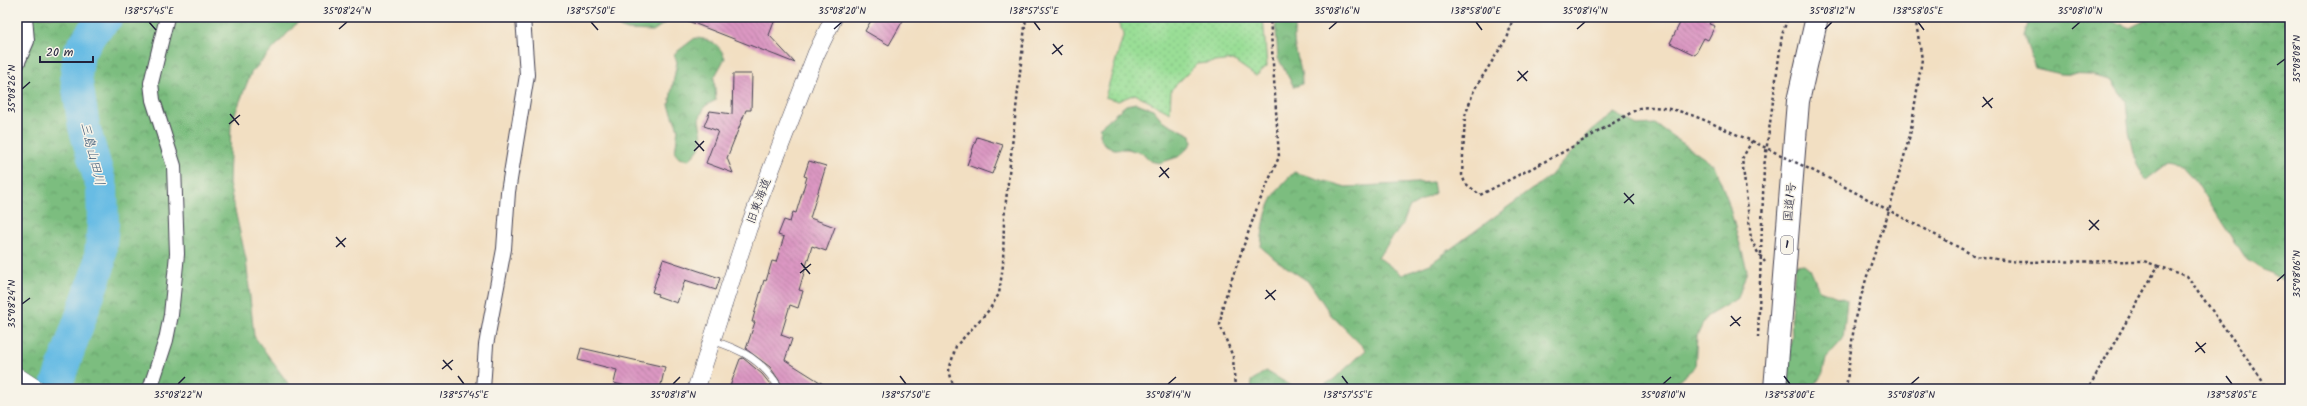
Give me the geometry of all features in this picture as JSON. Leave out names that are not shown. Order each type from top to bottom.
[{"type":"highway","name":"国道1号","points":[[1775,389],[1798,101],[1817,17]]},
{"type":"street","points":[[17,64],[27,41],[24,17]]},
{"type":"street","points":[[150,389],[170,322],[177,254],[174,166],[153,100],[151,83],[166,17]]},
{"type":"street","points":[[483,389],[486,345],[504,249],[510,184],[527,75],[523,17]]},
{"type":"street","name":"旧東海道","points":[[696,389],[748,229],[816,54],[834,17]]},
{"type":"lane","points":[[711,340],[734,347],[759,362],[780,389]]},
{"type":"path","points":[[954,389],[948,370],[956,346],[989,310],[999,294],[1003,265],[1004,219],[1026,17]]},
{"type":"path","points":[[1235,389],[1233,357],[1220,324],[1223,304],[1258,205],[1279,157],[1270,17]]},
{"type":"path","points":[[1513,17],[1508,36],[1502,50],[1474,90],[1465,116],[1462,175],[1465,183],[1480,195],[1565,151],[1639,108],[1651,106],[1684,113],[1752,141],[1828,178],[1975,256],[2018,262],[2144,261],[2187,276],[2269,389]]},
{"type":"path","points":[[1757,346],[1764,167],[1782,35],[1788,17]]},
{"type":"path","points":[[1846,389],[1855,318],[1867,276],[1889,211],[1910,135],[1922,59],[1915,17]]},
{"type":"path","points":[[1752,141],[1742,158],[1752,239],[1760,256],[1784,284]]},
{"type":"path","points":[[2088,389],[2158,266]]},
{"type":"green space","points":[[17,17],[308,17],[297,23],[251,73],[231,124],[229,184],[246,259],[254,336],[292,389],[17,389]]},
{"type":"green space","points":[[605,17],[674,17],[653,31],[628,30],[606,22]]},
{"type":"green space","points":[[1114,17],[1263,17],[1267,66],[1256,76],[1233,60],[1197,64],[1171,90],[1170,113],[1135,94],[1118,101],[1105,97],[1124,33]]},
{"type":"green space","points":[[1275,17],[1302,17],[1296,21],[1294,39],[1302,84],[1294,87],[1278,58]]},
{"type":"green space","points":[[2030,17],[2103,17],[2130,28],[2151,17],[2290,17],[2290,284],[2246,260],[2196,182],[2182,166],[2168,163],[2146,180],[2137,165],[2129,131],[2126,101],[2112,80],[2091,75],[2061,74],[2035,68],[2024,37]]},
{"type":"green space","points":[[695,38],[705,39],[717,45],[725,58],[714,78],[716,100],[705,106],[699,119],[702,137],[701,145],[689,160],[679,158],[675,153],[678,129],[669,105],[677,62],[674,54]]},
{"type":"green space","points":[[1136,103],[1153,109],[1163,121],[1191,135],[1192,143],[1178,157],[1159,163],[1150,161],[1144,154],[1128,149],[1114,149],[1104,144],[1099,135],[1100,127],[1126,105]]},
{"type":"green space","points":[[1614,113],[1637,125],[1655,124],[1714,165],[1727,198],[1747,270],[1738,298],[1706,317],[1697,336],[1695,367],[1669,389],[1318,389],[1334,379],[1366,350],[1331,315],[1309,282],[1276,260],[1261,247],[1264,224],[1269,205],[1279,189],[1294,172],[1346,187],[1433,182],[1435,193],[1409,208],[1403,224],[1378,257],[1402,275],[1430,264],[1550,176],[1592,130]]},
{"type":"green space","points":[[1804,264],[1810,269],[1819,290],[1847,300],[1843,339],[1826,358],[1823,373],[1813,388],[1792,389],[1784,374],[1792,336],[1791,314],[1795,265]]},
{"type":"green space","points":[[1266,371],[1297,389],[1252,389],[1251,381]]},
{"type":"building","points":[[678,17],[776,17],[769,35],[795,63]]},
{"type":"building","points":[[873,17],[905,17],[889,45],[865,31]]},
{"type":"building","points":[[1683,17],[1713,17],[1709,24],[1715,26],[1708,40],[1704,38],[1695,55],[1670,43]]},
{"type":"building","points":[[733,74],[752,74],[751,110],[746,110],[727,158],[733,173],[706,163],[718,131],[704,126],[710,111],[732,114]]},
{"type":"building","points":[[977,137],[1003,145],[992,174],[967,165]]},
{"type":"building","points":[[809,161],[826,166],[810,218],[835,227],[826,251],[812,246],[799,290],[803,291],[798,308],[790,305],[781,335],[792,339],[785,360],[831,389],[785,389],[770,367],[746,349],[755,322],[752,322],[764,280],[766,281],[772,261],[776,262],[784,237],[778,235],[784,220],[790,222],[793,212],[796,213],[807,177],[804,176]]},
{"type":"building","points":[[663,259],[720,278],[716,290],[685,280],[677,303],[657,296],[658,294],[652,292]]},
{"type":"building","points":[[581,348],[665,367],[660,389],[638,389],[614,383],[617,370],[578,360]]},
{"type":"building","points":[[743,358],[762,374],[774,389],[729,389],[740,359]]},
{"type":"waterway","name":"三島山田川","points":[[55,389],[99,266],[103,224],[102,188],[84,127],[76,76],[79,52],[93,31],[107,17]]}]
